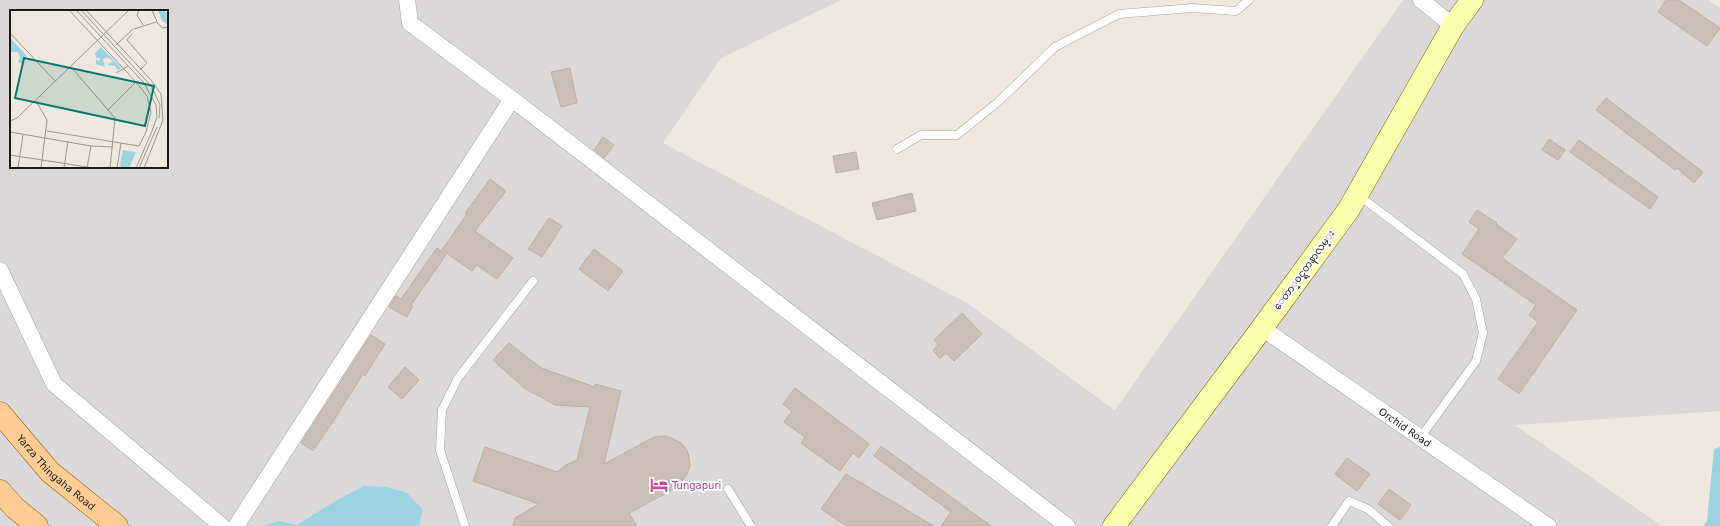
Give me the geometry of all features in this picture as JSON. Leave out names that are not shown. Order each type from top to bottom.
[{"type":"main road","name":"ေတာ္၀င္ရတနာလမ္း","points":[[1114,526],[1349,209],[1453,26],[1472,0]]},
{"type":"main road","name":"Yarza Thingaha Road","points":[[0,413],[50,472],[117,526]]},
{"type":"main road","points":[[0,491],[15,508],[37,526]]},
{"type":"street","points":[[407,0],[410,23],[512,99],[1067,526]]},
{"type":"street","points":[[1421,0],[1453,26]]},
{"type":"street","points":[[236,526],[512,99]]},
{"type":"street","points":[[0,270],[54,384],[222,526]]},
{"type":"street","name":"Orchid Road","points":[[1262,328],[1548,526]]},
{"type":"lane","points":[[897,149],[921,135],[957,135],[998,102],[1055,47],[1119,14],[1192,8],[1236,11],[1249,0]]},
{"type":"lane","points":[[1357,194],[1463,274],[1476,299],[1483,333],[1476,361],[1420,438]]},
{"type":"lane","points":[[465,526],[440,450],[442,410],[458,378],[533,281]]},
{"type":"lane","points":[[728,489],[751,526]]},
{"type":"lane","points":[[1332,526],[1349,501],[1368,509],[1388,526]]},
{"type":"shaded area","points":[[0,0],[841,0],[721,58],[663,143],[967,303],[1115,410],[1403,0],[1708,0],[1720,8],[1720,411],[1515,425],[1662,526],[0,526]]},
{"type":"water","points":[[1720,447],[1720,526],[1704,526],[1707,520],[1714,449]]},
{"type":"water","points":[[364,486],[387,487],[407,493],[423,510],[419,526],[264,526],[278,521],[297,525],[337,500]]},
{"type":"building","points":[[1666,0],[1679,0],[1720,28],[1707,46],[1658,12]]},
{"type":"building","points":[[570,68],[577,103],[561,107],[551,72]]},
{"type":"building","points":[[1606,98],[1703,172],[1694,183],[1677,168],[1675,170],[1596,110]]},
{"type":"building","points":[[603,137],[614,145],[604,158],[594,150]]},
{"type":"building","points":[[1549,139],[1565,150],[1558,160],[1542,150]]},
{"type":"building","points":[[1579,140],[1658,197],[1650,209],[1570,152]]},
{"type":"building","points":[[856,152],[859,169],[836,173],[833,156]]},
{"type":"building","points":[[490,179],[506,191],[475,231],[513,258],[497,279],[477,265],[472,271],[442,250],[467,214],[465,213]]},
{"type":"building","points":[[912,193],[916,211],[877,220],[872,203]]},
{"type":"building","points":[[1477,210],[1497,223],[1496,224],[1517,239],[1502,258],[1577,310],[1519,394],[1498,379],[1538,322],[1529,315],[1536,305],[1462,254],[1479,229],[1469,222]]},
{"type":"building","points":[[549,218],[562,226],[542,257],[528,249]]},
{"type":"building","points":[[437,248],[446,255],[411,305],[413,306],[407,317],[389,307],[396,296],[401,299]]},
{"type":"building","points":[[594,249],[623,271],[608,291],[579,269]]},
{"type":"building","points":[[962,313],[982,334],[954,361],[946,353],[940,359],[933,350],[938,345],[934,340]]},
{"type":"building","points":[[371,335],[385,344],[365,376],[363,374],[313,451],[301,443]]},
{"type":"building","points":[[509,343],[541,368],[595,387],[595,384],[621,391],[604,464],[654,437],[666,436],[674,439],[681,443],[687,450],[690,466],[687,474],[678,487],[629,513],[637,526],[513,526],[515,518],[539,504],[473,481],[485,447],[557,472],[566,465],[577,460],[590,407],[555,405],[524,388],[493,360]]},
{"type":"building","points":[[405,367],[419,380],[402,399],[388,387]]},
{"type":"building","points":[[795,388],[869,444],[859,458],[853,453],[840,471],[801,443],[805,437],[784,422],[792,411],[783,404]]},
{"type":"building","points":[[881,446],[991,526],[941,526],[951,512],[874,456]]},
{"type":"building","points":[[1347,458],[1370,474],[1357,491],[1335,474]]},
{"type":"building","points":[[846,474],[934,526],[847,526],[821,509]]},
{"type":"building","points":[[1389,489],[1411,505],[1400,520],[1378,504]]},
{"type":"place","name":"Tungapuri","points":[[659,485]]}]
